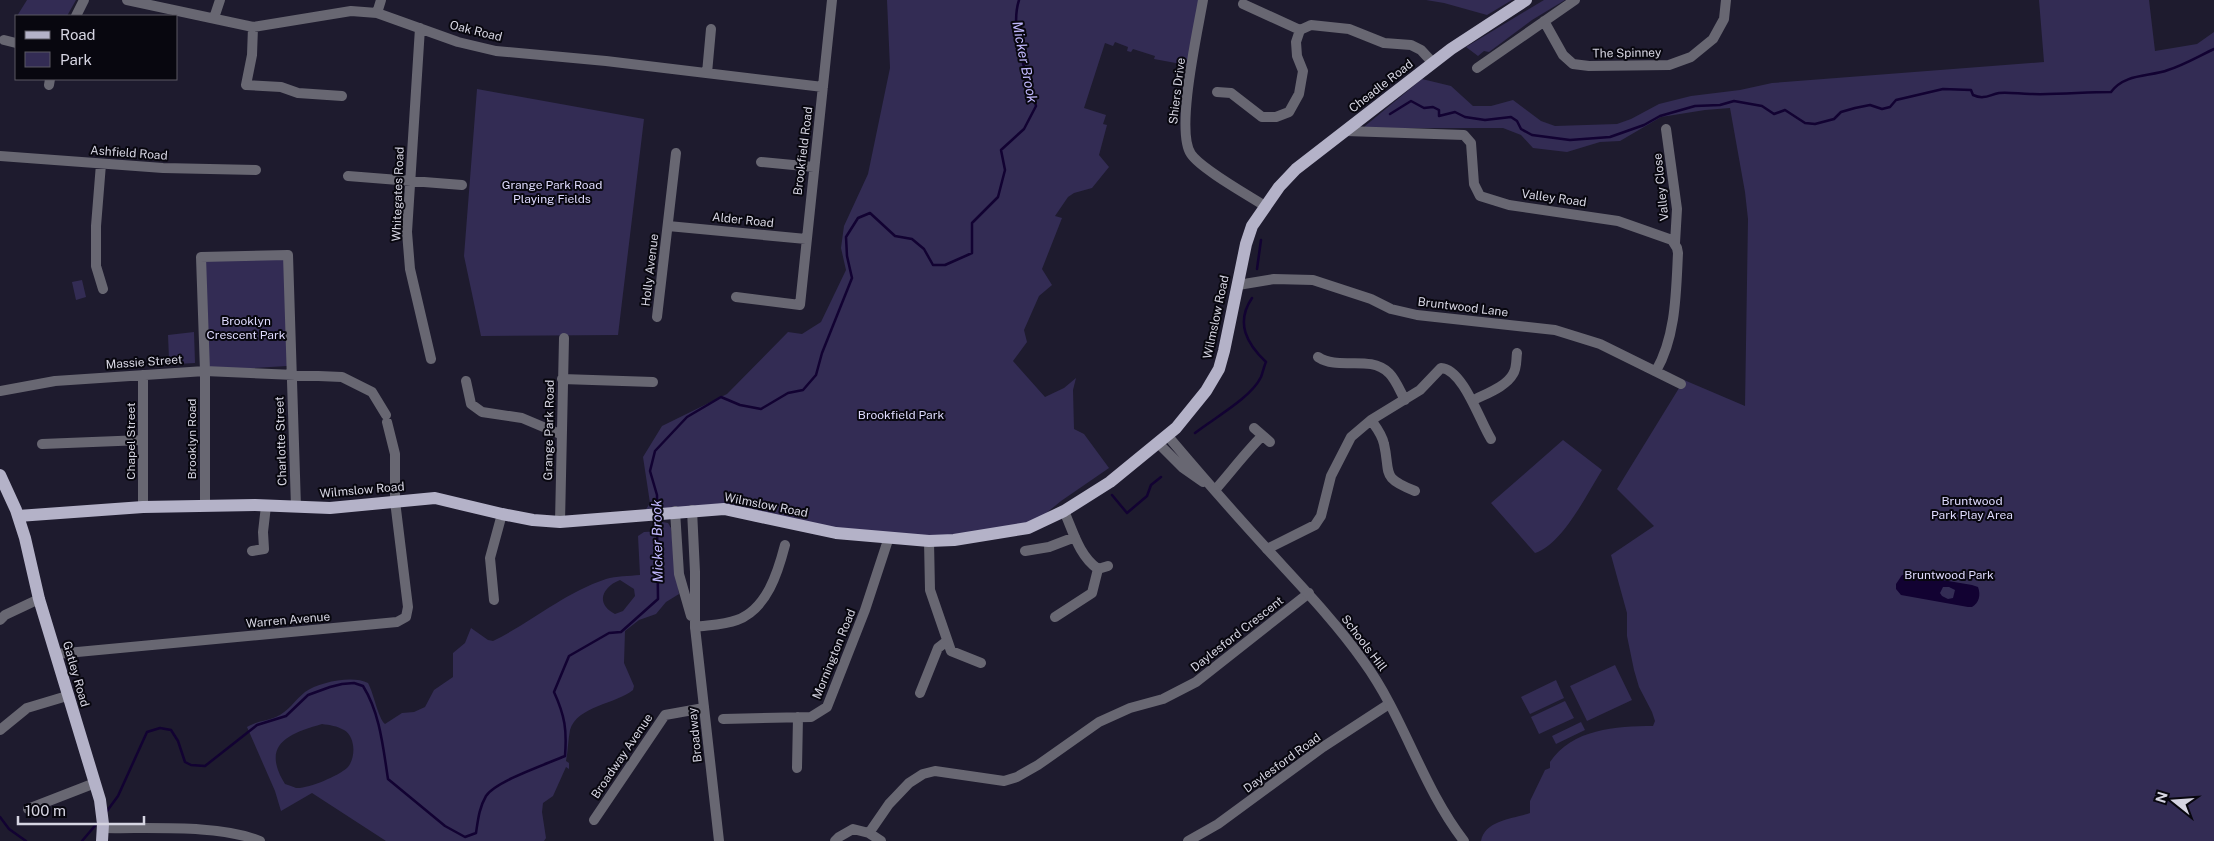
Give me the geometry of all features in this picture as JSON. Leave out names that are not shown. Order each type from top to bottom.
[{"type":"main road","name":"Cheadle Road","points":[[1265,206],[1296,169],[1433,63],[1526,0]]},
{"type":"main road","name":"Wilmslow Road","points":[[18,516],[143,507],[266,506],[330,508],[435,498],[533,520],[560,522],[692,510],[724,509],[836,533],[929,541],[954,540],[1028,528],[1064,511],[1118,481],[1188,415],[1206,391],[1219,369],[1229,333],[1249,235],[1252,226],[1265,206]]},
{"type":"main road","name":"Gatley Road","points":[[0,475],[18,516],[67,696],[100,800],[103,826],[102,841]]},
{"type":"street","points":[[76,15],[84,0]]},
{"type":"street","name":"Oak Road","points":[[127,0],[253,27],[351,11],[376,13],[458,42],[496,51],[707,73],[823,88]]},
{"type":"street","points":[[214,18],[220,0]]},
{"type":"street","points":[[376,13],[381,0]]},
{"type":"street","name":"Brookfield Road","points":[[736,297],[800,305],[832,0]]},
{"type":"street","name":"Shiers Drive","points":[[1203,0],[1188,92],[1185,124],[1187,146],[1196,160],[1265,206]]},
{"type":"street","points":[[1477,68],[1575,0]]},
{"type":"street","name":"The Spinney","points":[[1544,21],[1563,55],[1573,64],[1589,66],[1669,65],[1691,58],[1713,39],[1724,19],[1726,0]]},
{"type":"street","points":[[1244,4],[1300,30]]},
{"type":"street","points":[[1217,92],[1231,93],[1262,117],[1276,117],[1289,112],[1299,94],[1302,79],[1296,42],[1300,30],[1311,25],[1349,29],[1384,43],[1410,45],[1421,50],[1433,63]]},
{"type":"street","points":[[253,27],[252,56],[246,85],[281,87],[298,93],[342,96]]},
{"type":"street","name":"Whitegates Road","points":[[420,28],[407,232],[410,269],[431,359]]},
{"type":"street","points":[[707,73],[711,29]]},
{"type":"street","points":[[4,40],[15,43]]},
{"type":"street","name":"Valley Close","points":[[1666,129],[1677,209],[1675,243]]},
{"type":"street","name":"Valley Road","points":[[1346,131],[1464,135],[1469,138],[1471,143],[1474,184],[1480,196],[1509,204],[1618,221],[1675,243]]},
{"type":"street","name":"Holly Avenue","points":[[657,317],[672,226],[676,153]]},
{"type":"street","name":"Ashfield Road","points":[[0,156],[101,164],[256,170]]},
{"type":"street","points":[[761,162],[814,167]]},
{"type":"street","points":[[101,164],[96,226],[96,266],[103,289]]},
{"type":"street","points":[[348,176],[462,185]]},
{"type":"street","name":"Alder Road","points":[[672,226],[806,239]]},
{"type":"street","points":[[1656,371],[1670,341],[1678,253],[1675,243]]},
{"type":"street","name":"Brooklyn Road","points":[[205,506],[205,371],[201,257],[288,255],[291,374]]},
{"type":"street","name":"Bruntwood Lane","points":[[1238,285],[1274,279],[1313,280],[1371,299],[1391,309],[1418,315],[1546,329],[1565,333],[1600,344],[1680,384]]},
{"type":"street","name":"Grange Park Road","points":[[560,522],[560,434],[564,338]]},
{"type":"street","points":[[1472,401],[1495,389],[1510,378],[1516,367],[1517,354]]},
{"type":"street","points":[[1318,358],[1328,363],[1361,363],[1384,369],[1394,380],[1405,400]]},
{"type":"street","points":[[1267,549],[1315,525],[1321,516],[1331,476],[1342,451],[1351,437],[1371,420],[1420,390],[1440,368],[1446,368],[1454,374],[1472,401],[1491,439]]},
{"type":"street","name":"Massie Street","points":[[0,391],[55,381],[205,371],[342,377],[372,392],[387,418]]},
{"type":"street","name":"Charlotte Street","points":[[291,374],[296,507]]},
{"type":"street","name":"Chapel Street","points":[[143,375],[143,507]]},
{"type":"street","points":[[562,379],[653,382]]},
{"type":"street","points":[[466,381],[471,404],[482,412],[522,418],[560,434]]},
{"type":"street","name":"Warren Avenue","points":[[56,654],[397,622],[406,617],[408,607],[395,501],[395,454],[387,418]]},
{"type":"street","points":[[1371,420],[1384,442],[1386,462],[1392,479],[1398,485],[1415,491]]},
{"type":"street","points":[[1211,487],[1236,467],[1245,453],[1266,439],[1254,428]]},
{"type":"street","name":"Schools Hill","points":[[1163,439],[1197,480],[1211,487],[1309,593],[1364,662],[1390,704],[1435,792],[1464,841]]},
{"type":"street","points":[[42,444],[143,440]]},
{"type":"street","points":[[252,551],[264,549],[263,532],[266,506]]},
{"type":"street","name":"Broadway","points":[[692,510],[695,627],[718,841]]},
{"type":"street","points":[[1055,617],[1092,593],[1103,567],[1086,559],[1064,511]]},
{"type":"street","name":"Broadway","points":[[671,512],[679,574],[695,627]]},
{"type":"street","points":[[494,600],[490,558],[502,514]]},
{"type":"street","name":"Mornington Road","points":[[723,719],[811,717],[827,707],[865,610],[889,537]]},
{"type":"street","points":[[1025,551],[1049,547],[1075,537]]},
{"type":"street","points":[[929,541],[930,590],[951,651],[981,663]]},
{"type":"street","points":[[695,627],[737,620],[753,610],[768,592],[780,565],[785,545]]},
{"type":"street","name":"Daylesford Crescent","points":[[869,833],[888,804],[909,783],[924,774],[935,771],[1004,781],[1017,777],[1038,765],[1099,722],[1130,708],[1163,699],[1196,682],[1309,593]]},
{"type":"street","points":[[0,620],[39,598]]},
{"type":"street","points":[[920,693],[938,648],[948,641]]},
{"type":"street","points":[[0,730],[27,708],[67,696]]},
{"type":"street","name":"Daylesford Road","points":[[1188,841],[1218,824],[1323,747],[1390,704]]},
{"type":"street","name":"Broadway Avenue","points":[[594,820],[665,715],[704,708]]},
{"type":"street","points":[[797,768],[798,718]]},
{"type":"street","points":[[28,809],[95,783]]},
{"type":"street","points":[[103,826],[219,831],[240,834],[260,841]]},
{"type":"street","points":[[835,841],[839,836],[853,829],[869,833],[881,841]]},
{"type":"green space","points":[[27,0],[76,0],[68,15],[18,15]]},
{"type":"green space","name":"Brookfield Park","points":[[887,0],[1203,0],[1192,66],[1154,59],[1155,56],[1133,49],[1131,52],[1127,51],[1128,47],[1115,42],[1113,46],[1105,43],[1084,108],[1106,115],[1103,124],[1107,125],[1099,155],[1109,167],[1092,188],[1074,193],[1068,197],[1055,216],[1062,218],[1042,269],[1052,285],[1039,296],[1024,330],[1027,342],[1013,361],[1045,397],[1064,388],[1076,378],[1073,390],[1074,429],[1084,434],[1109,468],[1061,501],[1028,528],[929,541],[836,533],[724,509],[643,514],[650,503],[643,457],[662,426],[727,394],[788,332],[802,334],[821,322],[846,270],[841,248],[844,226],[868,174],[890,68]]},
{"type":"green space","points":[[1426,0],[1512,0],[1487,15]]},
{"type":"green space","points":[[1544,0],[1565,0],[1532,20],[1489,52],[1484,51],[1478,56],[1466,47]]},
{"type":"green space","name":"Bruntwood Park","points":[[2039,0],[2149,0],[2155,51],[2197,44],[2214,32],[2214,841],[1481,841],[1484,834],[1494,824],[1530,813],[1530,801],[1545,770],[1550,768],[1550,762],[1570,742],[1583,736],[1610,729],[1653,726],[1655,721],[1652,712],[1639,687],[1634,670],[1627,636],[1627,613],[1611,555],[1654,526],[1617,489],[1684,380],[1745,406],[1748,219],[1745,192],[1730,108],[1661,117],[1620,141],[1600,142],[1567,152],[1533,148],[1521,135],[1503,128],[1364,128],[1365,126],[1422,79],[1451,86],[1473,106],[1491,106],[1513,100],[1541,121],[1555,126],[1617,124],[1631,119],[1659,104],[1691,96],[1740,90],[1772,83],[2044,62]]},
{"type":"green space","name":"Grange Park Road Playing Fields","points":[[477,89],[644,119],[618,335],[481,336],[464,256]]},
{"type":"green space","name":"Brooklyn Crescent Park","points":[[286,257],[287,366],[208,371],[204,261]]},
{"type":"green space","points":[[82,280],[86,297],[76,300],[72,282]]},
{"type":"green space","points":[[194,332],[195,363],[158,365],[157,360],[169,359],[168,335]]},
{"type":"green space","points":[[1563,440],[1602,470],[1564,530],[1545,548],[1535,553],[1491,503]]},
{"type":"green space","points":[[662,522],[668,523],[671,528],[679,594],[666,602],[656,614],[639,620],[625,631],[624,663],[634,686],[633,690],[626,695],[589,710],[574,722],[570,730],[566,761],[569,763],[569,769],[566,767],[553,796],[543,803],[542,812],[546,838],[544,841],[386,841],[312,793],[281,811],[275,791],[247,727],[280,715],[311,688],[336,681],[354,680],[368,683],[380,717],[385,724],[402,713],[414,712],[425,707],[434,690],[453,677],[453,653],[465,643],[471,628],[488,640],[493,641],[591,585],[610,578],[640,575],[638,536],[644,532],[662,531]],"holes":[[[620,580],[634,589],[635,596],[623,611],[615,614],[605,605],[603,596],[609,587]],[[322,724],[331,725],[348,733],[353,743],[353,754],[350,764],[337,775],[315,784],[301,788],[285,784],[278,771],[276,760],[277,751],[281,743],[298,732]]]},
{"type":"green space","points":[[1615,665],[1632,700],[1587,721],[1570,686]]},
{"type":"green space","points":[[1556,680],[1564,698],[1530,714],[1521,697]]},
{"type":"green space","points":[[1565,701],[1574,718],[1539,734],[1531,717]]},
{"type":"green space","points":[[1581,722],[1585,730],[1556,744],[1552,736]]},
{"type":"shaded area","points":[[1907,574],[1972,585],[1978,587],[1979,598],[1972,607],[1968,607],[1901,595],[1896,589],[1896,584],[1902,575]],"holes":[[[1943,587],[1955,590],[1953,598],[1948,599],[1940,593]]]},
{"type":"waterway","name":"Micker Brook","points":[[657,511],[657,495],[650,471],[655,451],[687,417],[721,397],[740,405],[761,409],[788,393],[803,390],[816,375],[822,353],[852,278],[847,256],[846,237],[858,218],[870,213],[895,236],[912,239],[924,249],[933,265],[945,265],[972,253],[972,223],[998,197],[1005,170],[1001,150],[1024,129],[1036,106],[1020,53],[1016,25],[1016,12],[1019,0]]},
{"type":"waterway","points":[[1390,114],[1411,101],[1424,108],[1433,107],[1439,110],[1439,116],[1455,112],[1465,117],[1485,120],[1511,117],[1517,121],[1521,129],[1532,135],[1570,140],[1610,137],[1644,125],[1660,116],[1695,106],[1720,105],[1734,101],[1762,106],[1774,114],[1785,110],[1805,123],[1815,124],[1834,119],[1841,112],[1855,108],[1870,105],[1882,109],[1890,107],[1896,100],[1943,89],[1971,90],[1973,95],[1980,97],[1999,93],[2111,92],[2117,86],[2130,79],[2174,68],[2214,49]]},
{"type":"waterway","points":[[1257,269],[1261,240]]},
{"type":"waterway","points":[[1195,433],[1241,400],[1261,377],[1266,362],[1253,348],[1244,324],[1244,316],[1252,298]]},
{"type":"waterway","points":[[1112,495],[1127,513],[1147,496],[1151,485],[1161,477]]},
{"type":"waterway","name":"Micker Brook","points":[[107,811],[118,796],[147,732],[160,728],[171,730],[178,741],[185,762],[191,765],[205,766],[257,725],[286,716],[308,695],[330,687],[354,683],[363,686],[373,707],[380,731],[388,779],[445,826],[465,837],[476,833],[482,805],[486,796],[492,790],[511,779],[565,756],[566,738],[564,723],[561,708],[554,692],[569,656],[609,633],[621,632],[658,599],[657,519]]},
{"type":"waterway","name":"Micker Brook","points":[[0,817],[9,829],[26,841]]},
{"type":"waterway","name":"Micker Brook","points":[[82,841],[99,821]]},
{"type":"park label","name":"Bruntwood Park Play Area","points":[[1972,508]]}]
